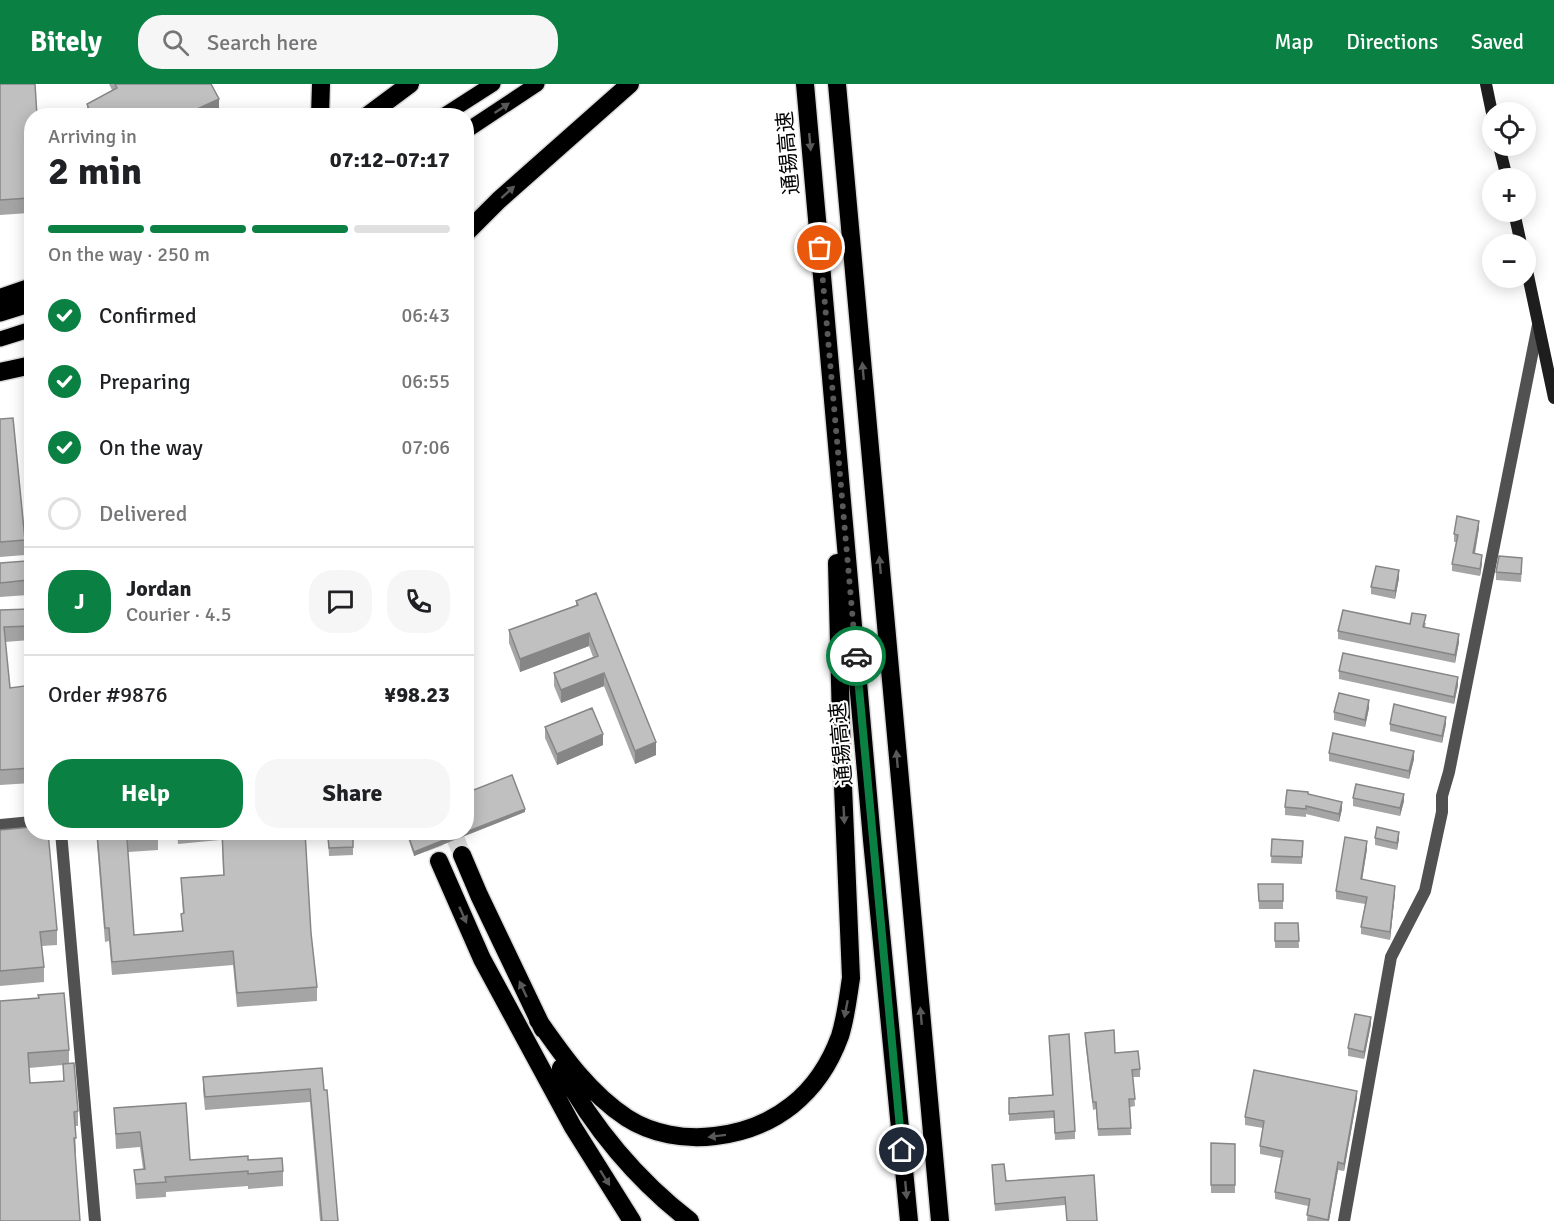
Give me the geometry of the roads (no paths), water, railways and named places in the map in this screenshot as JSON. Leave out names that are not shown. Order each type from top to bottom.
[{"type":"highway","points":[[308,108],[309,84]]},
{"type":"highway","points":[[320,108],[321,84]]},
{"type":"highway","points":[[378,108],[410,84]]},
{"type":"highway","points":[[474,225],[630,84]]},
{"type":"highway","name":"通锡高速","points":[[805,84],[872,840],[909,1221]]},
{"type":"highway","points":[[837,84],[940,1221]]},
{"type":"highway","points":[[0,298],[24,290]]},
{"type":"highway","points":[[0,372],[24,367]]},
{"type":"highway","points":[[538,1020],[583,1081],[606,1102],[628,1119],[650,1129],[676,1136],[734,1134],[758,1126],[799,1101],[828,1061],[840,1036],[851,978],[842,762],[835,420]]},
{"type":"highway","points":[[462,855],[562,1071],[605,1136],[659,1196],[690,1221]]},
{"type":"highway","points":[[439,861],[482,958],[573,1127],[632,1221]]},
{"type":"highway","points":[[526,1040],[611,1161],[660,1212],[672,1221]]},
{"type":"highway","points":[[924,1052],[947,1221]]},
{"type":"main road","points":[[456,108],[493,84]]},
{"type":"main road","points":[[474,126],[537,84]]},
{"type":"main road","points":[[0,314],[24,306]]},
{"type":"main road","points":[[0,339],[24,332]]},
{"type":"street","points":[[1486,84],[1490,102]]},
{"type":"street","points":[[1530,288],[1554,398]]},
{"type":"street","points":[[1344,1221],[1391,957],[1425,891],[1442,812],[1442,796],[1449,772],[1538,325]]},
{"type":"street","points":[[0,825],[24,823]]},
{"type":"street","points":[[62,840],[95,1221]]},
{"type":"tunnel","points":[[431,840],[439,861]]},
{"type":"tunnel","points":[[456,840],[462,855]]}]
